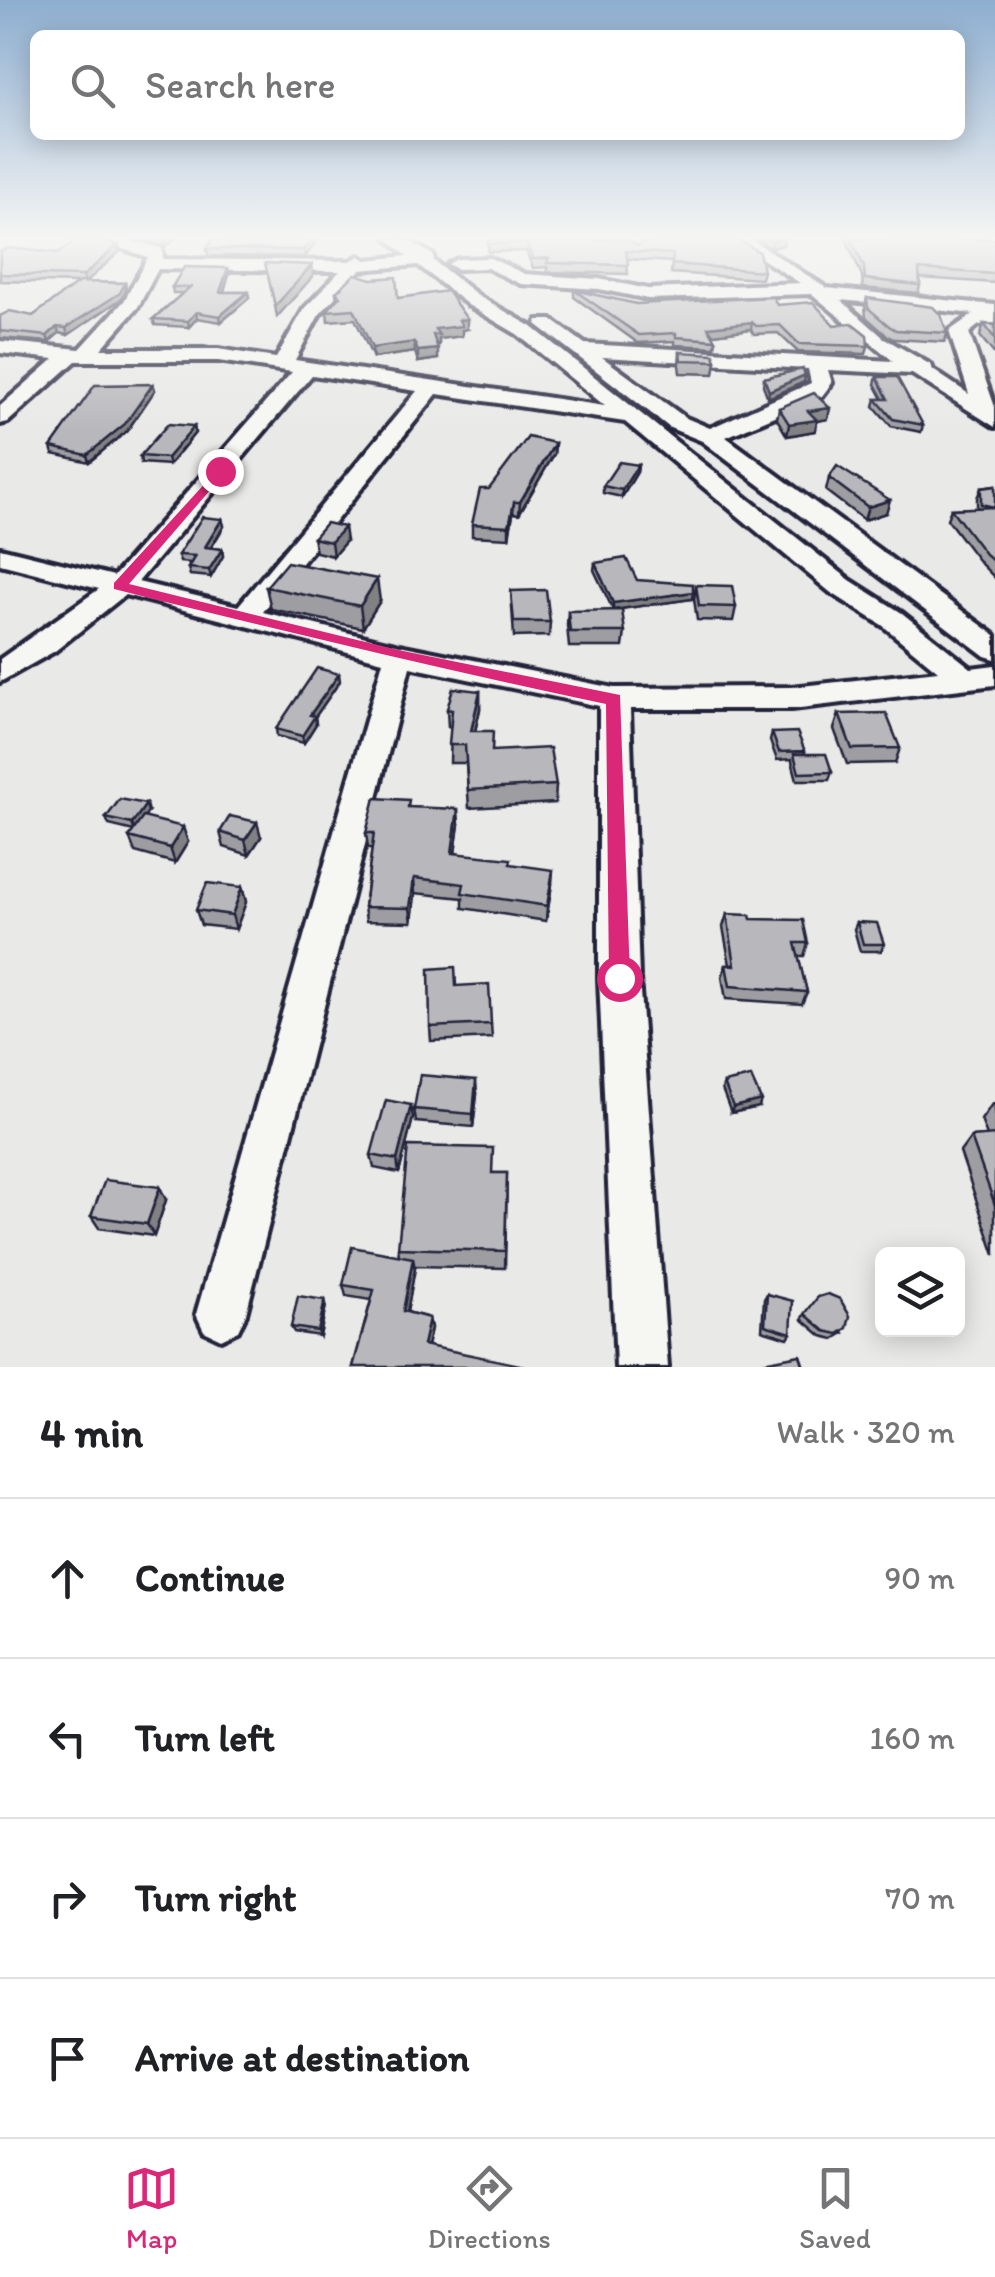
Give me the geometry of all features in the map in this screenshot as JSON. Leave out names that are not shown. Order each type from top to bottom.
[{"type":"street","points":[[0,416],[78,355],[131,303]]},
{"type":"street","points":[[283,363],[320,303]]},
{"type":"street","points":[[477,303],[524,330],[840,586],[980,677]]},
{"type":"street","points":[[508,303],[582,350],[678,423]]},
{"type":"street","points":[[836,303],[878,342],[990,416]]},
{"type":"street","points":[[914,303],[995,314]]},
{"type":"street","points":[[990,416],[986,388],[959,332],[964,324],[995,314]]},
{"type":"street","points":[[0,347],[78,355],[218,355],[678,423],[710,436],[995,649]]},
{"type":"street","points":[[582,350],[924,369]]},
{"type":"street","points":[[710,436],[815,392],[822,383],[816,362]]},
{"type":"street","points":[[0,672],[46,644],[120,586],[308,367]]},
{"type":"street","points":[[246,614],[431,388]]},
{"type":"street","points":[[0,556],[246,614],[398,656],[614,700],[792,698],[980,677]]},
{"type":"street","points":[[221,1314],[398,656]]},
{"type":"street","points":[[614,700],[619,978],[642,1367]]},
{"type":"building","points":[[51,303],[105,303],[47,336],[0,331],[0,316],[10,311],[33,316]]},
{"type":"building","points":[[172,303],[235,303],[220,316],[196,312],[188,321],[153,319]]},
{"type":"building","points":[[334,303],[455,303],[467,319],[459,320],[462,326],[435,329],[439,335],[433,335],[438,349],[418,351],[414,342],[372,348],[354,309],[327,311]]},
{"type":"building","points":[[592,303],[814,303],[834,325],[852,323],[867,335],[868,346],[799,344],[780,325],[756,326],[752,322],[708,327],[716,340],[676,337],[676,333],[639,335]]},
{"type":"building","points":[[867,303],[933,307],[941,315],[947,333],[896,330],[868,308]]},
{"type":"building","points":[[984,324],[995,325],[995,339]]},
{"type":"building","points":[[680,352],[714,354],[716,361],[681,360]]},
{"type":"building","points":[[803,369],[805,375],[769,391],[764,378]]},
{"type":"building","points":[[877,377],[897,377],[923,425],[893,419],[876,399],[888,399]]},
{"type":"building","points":[[153,384],[125,424],[87,455],[51,447],[95,385]]},
{"type":"building","points":[[814,393],[830,408],[808,411],[817,420],[789,424],[779,408]]},
{"type":"building","points":[[168,424],[194,426],[167,458],[140,456]]},
{"type":"building","points":[[528,437],[555,443],[520,502],[514,502],[509,526],[472,524],[480,489],[489,489]]},
{"type":"building","points":[[619,462],[638,465],[622,490],[603,486]]},
{"type":"building","points":[[837,466],[890,500],[868,507],[829,478]]},
{"type":"building","points":[[995,486],[995,563],[951,509],[994,507],[981,504],[981,488]]},
{"type":"building","points":[[202,517],[222,519],[205,547],[222,549],[209,570],[188,568],[195,556],[178,555]]},
{"type":"building","points":[[326,523],[344,527],[331,542],[313,538]]},
{"type":"building","points":[[626,558],[637,580],[693,584],[693,592],[613,603],[595,563]]},
{"type":"building","points":[[287,562],[377,579],[360,606],[266,587]]},
{"type":"building","points":[[696,585],[732,586],[736,607],[699,606]]},
{"type":"building","points":[[546,590],[550,622],[514,622],[511,591]]},
{"type":"building","points":[[622,610],[625,632],[570,632],[568,611]]},
{"type":"building","points":[[317,668],[339,674],[310,715],[315,716],[302,736],[276,729]]},
{"type":"building","points":[[453,688],[480,691],[471,731],[493,731],[492,751],[550,748],[556,785],[468,790],[465,745],[449,745],[452,710],[447,709]]},
{"type":"building","points":[[886,713],[900,748],[852,749],[839,714]]},
{"type":"building","points":[[797,732],[805,751],[779,752],[772,733]]},
{"type":"building","points":[[794,754],[826,754],[832,772],[799,773]]},
{"type":"building","points":[[375,798],[409,800],[408,807],[458,809],[452,853],[511,859],[510,864],[553,870],[547,906],[462,893],[464,884],[414,878],[410,908],[364,907],[374,833],[366,833]]},
{"type":"building","points":[[120,799],[146,804],[132,824],[106,818]]},
{"type":"building","points":[[230,816],[257,822],[245,840],[220,832]]},
{"type":"building","points":[[143,817],[183,827],[170,848],[129,837]]},
{"type":"building","points":[[207,883],[242,887],[232,915],[196,910]]},
{"type":"building","points":[[727,914],[750,915],[751,919],[803,920],[808,943],[795,943],[807,992],[730,986],[726,965],[735,965]]},
{"type":"building","points":[[857,922],[877,923],[884,944],[863,944]]},
{"type":"building","points":[[455,967],[456,986],[489,984],[491,1024],[430,1027],[429,969]]},
{"type":"building","points":[[420,1075],[476,1080],[473,1114],[414,1109]]},
{"type":"building","points":[[751,1077],[761,1100],[733,1107],[724,1083]]},
{"type":"building","points":[[386,1100],[411,1105],[397,1160],[371,1155]]},
{"type":"building","points":[[995,1135],[995,1205],[971,1137]]},
{"type":"building","points":[[408,1146],[493,1148],[492,1173],[507,1173],[505,1251],[398,1248]]},
{"type":"building","points":[[105,1180],[160,1187],[147,1224],[91,1216]]},
{"type":"building","points":[[352,1247],[413,1258],[403,1311],[429,1318],[423,1345],[529,1367],[353,1367],[374,1290],[343,1285]]},
{"type":"building","points":[[767,1294],[793,1301],[791,1333],[765,1325]]},
{"type":"building","points":[[828,1294],[840,1299],[850,1316],[847,1328],[838,1334],[825,1331],[805,1314],[818,1297]]},
{"type":"building","points":[[298,1296],[325,1300],[318,1331],[291,1327]]},
{"type":"building","points":[[800,1355],[804,1367],[736,1367]]},
{"type":"route","points":[[220,471],[120,586],[246,614],[398,656],[614,700],[619,978]]}]
